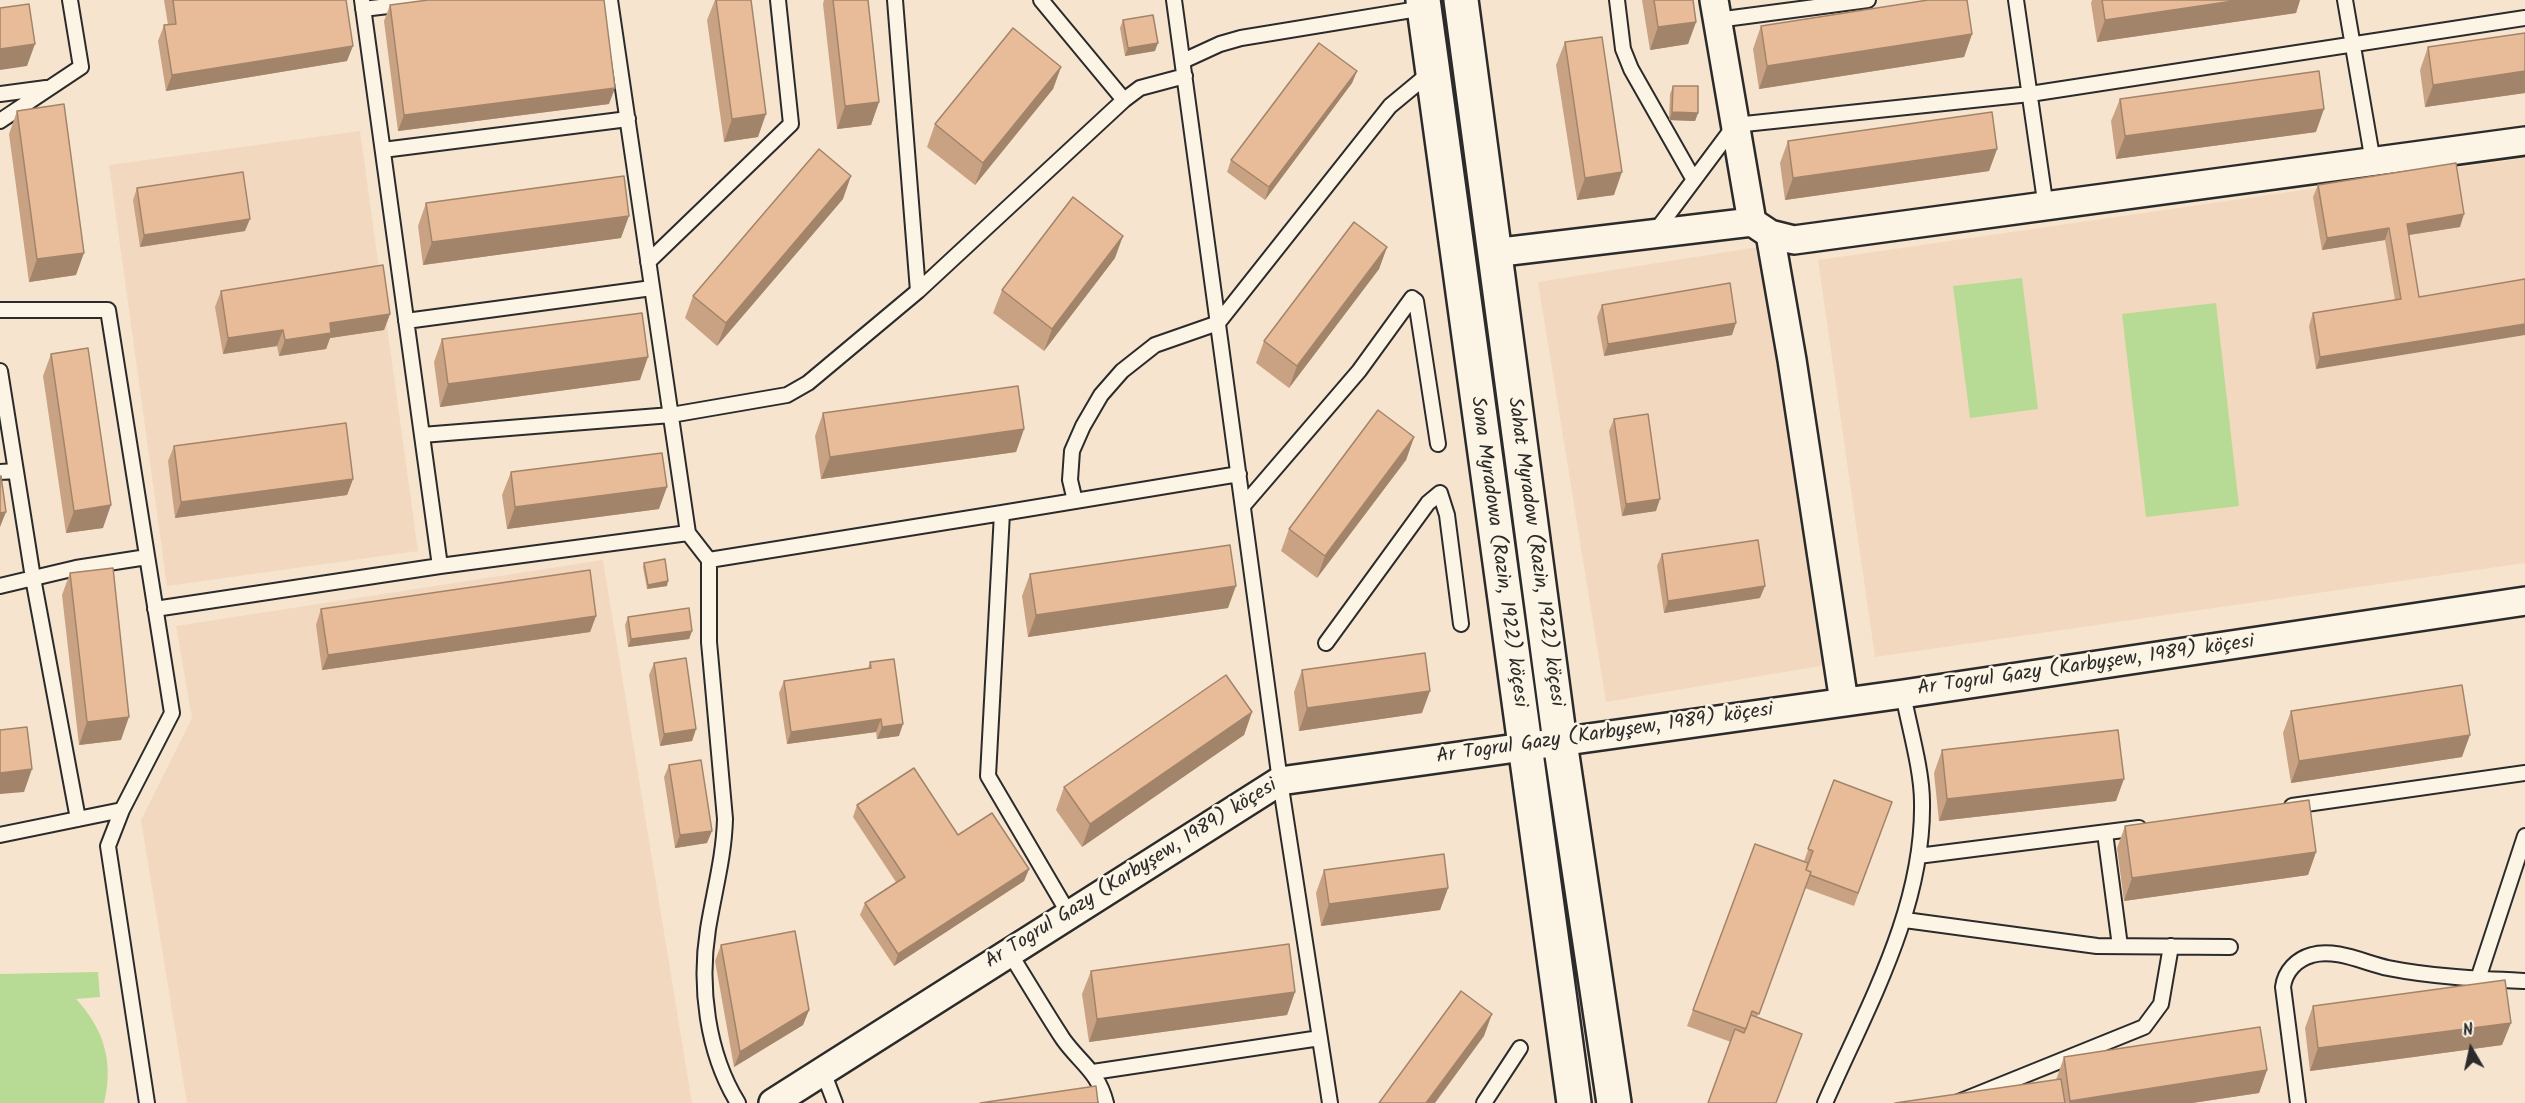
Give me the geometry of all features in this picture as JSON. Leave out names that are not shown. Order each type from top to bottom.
[{"type":"main road","name":"Sahat Myradow (Razin, 1922) köçesi","points":[[1461,0],[1560,742],[1614,1103]]},
{"type":"main road","name":"Sona Myradowa (Razin, 1922) köçesi","points":[[1424,4],[1523,747],[1574,1103]]},
{"type":"street","points":[[1715,10],[1735,125],[1792,360],[1844,702]]},
{"type":"street","points":[[1493,253],[1654,233],[1761,228],[1794,240],[2046,208],[2525,141]]},
{"type":"street","name":"Ar Togrul Gazy (Karbyşew, 1989) köçesi","points":[[773,1103],[1280,781],[1903,694],[2525,601]]},
{"type":"lane","points":[[0,121],[81,67],[70,0]]},
{"type":"lane","points":[[439,0],[363,4],[440,566]]},
{"type":"lane","points":[[610,0],[688,533],[709,560],[709,642],[724,819],[724,845],[708,930],[704,978],[713,1052],[725,1083],[738,1103]]},
{"type":"lane","points":[[648,262],[791,124],[778,0]]},
{"type":"lane","points":[[895,0],[918,291]]},
{"type":"lane","points":[[1041,0],[1124,100]]},
{"type":"lane","points":[[1174,0],[1280,781],[1330,1103]]},
{"type":"lane","points":[[1617,0],[1623,49],[1631,69],[1694,180]]},
{"type":"lane","points":[[1715,10],[1868,0]]},
{"type":"lane","points":[[2016,0],[2046,208]]},
{"type":"lane","points":[[2345,0],[2351,46],[2373,162]]},
{"type":"lane","points":[[1183,61],[1220,44],[1241,38],[1424,4]]},
{"type":"lane","points":[[1654,233],[1735,125],[2030,94],[2525,18]]},
{"type":"lane","points":[[1076,501],[1070,480],[1072,450],[1101,395],[1122,371],[1155,345],[1218,323],[1390,106],[1433,70]]},
{"type":"lane","points":[[422,435],[671,415],[787,395],[808,383],[918,291],[1124,100],[1140,88],[1185,76]]},
{"type":"lane","points":[[0,93],[49,87]]},
{"type":"lane","points":[[383,150],[628,119]]},
{"type":"lane","points":[[406,321],[652,288]]},
{"type":"lane","points":[[1243,506],[1359,371],[1412,298],[1416,301],[1438,444]]},
{"type":"lane","points":[[0,302],[0,310],[108,310],[172,713],[122,810],[108,846],[147,1103]]},
{"type":"lane","points":[[0,371],[33,578],[78,819]]},
{"type":"lane","points":[[0,472],[16,471]]},
{"type":"lane","points":[[709,560],[1239,474]]},
{"type":"lane","points":[[1326,643],[1428,503],[1440,493],[1448,515],[1461,624]]},
{"type":"lane","points":[[1002,513],[988,776],[1069,914]]},
{"type":"lane","points":[[155,609],[440,566],[688,533]]},
{"type":"lane","points":[[0,585],[147,556]]},
{"type":"lane","points":[[1825,1103],[1905,920],[1922,836],[1922,799],[1903,694]]},
{"type":"lane","points":[[2275,808],[2525,772]]},
{"type":"lane","points":[[0,835],[122,810]]},
{"type":"lane","points":[[1918,856],[2152,826]]},
{"type":"lane","points":[[2105,833],[2120,946]]},
{"type":"lane","points":[[2478,979],[2525,836]]},
{"type":"lane","points":[[1905,920],[2097,946],[2230,947]]},
{"type":"lane","points":[[1956,1103],[2144,1027],[2161,1004],[2171,946]]},
{"type":"lane","points":[[1009,952],[1064,1041],[1093,1072],[1102,1086],[1106,1103]]},
{"type":"lane","points":[[2298,1103],[2283,987],[2284,978],[2296,962],[2310,955],[2328,954],[2389,968],[2478,979],[2525,981]]},
{"type":"lane","points":[[1093,1072],[1320,1038]]},
{"type":"lane","points":[[1484,1103],[1520,1048]]},
{"type":"lane","points":[[822,1070],[835,1103]]},
{"type":"shaded area","points":[[360,131],[418,551],[167,586],[109,165]]},
{"type":"shaded area","points":[[2525,158],[2525,563],[1875,657],[1818,260]]},
{"type":"shaded area","points":[[1764,246],[1832,664],[1606,702],[1538,282]]},
{"type":"shaded area","points":[[603,560],[692,1103],[187,1103],[141,820],[192,718],[176,626]]},
{"type":"green space","points":[[2022,278],[2038,409],[1970,418],[1953,286]]},
{"type":"green space","points":[[2216,303],[2239,506],[2146,517],[2122,314]]},
{"type":"green space","points":[[98,972],[100,997],[76,999],[94,1022],[104,1047],[108,1074],[104,1103],[0,1103],[0,974]]},
{"type":"building","points":[[173,0],[346,0],[353,46],[172,75],[164,25],[176,24]]},
{"type":"building","points":[[428,0],[604,0],[615,88],[404,115],[390,5]]},
{"type":"building","points":[[716,0],[751,0],[766,114],[732,119]]},
{"type":"building","points":[[833,0],[868,0],[879,102],[845,106]]},
{"type":"building","points":[[1654,0],[1693,0],[1696,22],[1658,27]]},
{"type":"building","points":[[1928,0],[1967,0],[1972,34],[1767,66],[1761,26]]},
{"type":"building","points":[[2102,0],[2240,0],[2105,20]]},
{"type":"building","points":[[29,4],[35,44],[0,49],[0,8]]},
{"type":"building","points":[[1153,15],[1158,43],[1128,48],[1123,20]]},
{"type":"building","points":[[1013,28],[1061,67],[983,163],[935,124]]},
{"type":"building","points":[[2525,33],[2525,71],[2433,85],[2428,47]]},
{"type":"building","points":[[1602,37],[1622,172],[1585,178],[1565,42]]},
{"type":"building","points":[[1319,43],[1357,71],[1269,187],[1231,160]]},
{"type":"building","points":[[2319,71],[2324,109],[2125,136],[2120,99]]},
{"type":"building","points":[[1673,86],[1698,86],[1698,113],[1672,112]]},
{"type":"building","points":[[64,104],[84,253],[37,259],[17,111]]},
{"type":"building","points":[[1992,112],[1997,149],[1793,178],[1788,141]]},
{"type":"building","points":[[819,149],[851,176],[726,323],[693,296]]},
{"type":"building","points":[[2456,163],[2464,214],[2407,224],[2419,297],[2525,279],[2525,324],[2320,357],[2313,313],[2401,299],[2389,228],[2327,238],[2318,185]]},
{"type":"building","points":[[243,172],[250,219],[144,235],[137,188]]},
{"type":"building","points":[[624,176],[629,216],[432,242],[426,203]]},
{"type":"building","points":[[1073,197],[1123,236],[1052,329],[1002,290]]},
{"type":"building","points":[[1354,222],[1387,247],[1297,366],[1264,341]]},
{"type":"building","points":[[383,265],[390,314],[330,323],[331,333],[285,340],[283,330],[228,338],[221,291]]},
{"type":"building","points":[[1730,283],[1736,323],[1608,344],[1602,305]]},
{"type":"building","points":[[642,313],[648,357],[448,384],[442,339]]},
{"type":"building","points":[[88,348],[111,505],[74,511],[51,354]]},
{"type":"building","points":[[1018,386],[1024,429],[830,457],[823,413]]},
{"type":"building","points":[[1378,410],[1414,437],[1325,556],[1289,529]]},
{"type":"building","points":[[1648,414],[1660,499],[1626,504],[1614,419]]},
{"type":"building","points":[[346,423],[353,479],[181,502],[174,446]]},
{"type":"building","points":[[662,453],[667,487],[515,507],[511,472]]},
{"type":"building","points":[[0,476],[6,512],[0,513]]},
{"type":"building","points":[[1758,540],[1765,586],[1668,601],[1662,554]]},
{"type":"building","points":[[1230,545],[1236,586],[1036,615],[1030,574]]},
{"type":"building","points":[[665,559],[668,581],[648,585],[644,563]]},
{"type":"building","points":[[113,568],[129,717],[87,722],[70,573]]},
{"type":"building","points":[[590,570],[596,616],[328,655],[321,609]]},
{"type":"building","points":[[689,608],[692,631],[631,639],[628,617]]},
{"type":"building","points":[[1425,653],[1430,691],[1307,708],[1302,670]]},
{"type":"building","points":[[686,658],[696,729],[664,734],[654,663]]},
{"type":"building","points":[[894,659],[903,724],[882,727],[881,719],[791,732],[784,681],[871,668],[870,662]]},
{"type":"building","points":[[1226,675],[1252,712],[1090,824],[1064,787]]},
{"type":"building","points":[[2462,685],[2470,735],[2299,761],[2291,711]]},
{"type":"building","points":[[27,727],[32,769],[0,773],[0,730]]},
{"type":"building","points":[[2118,730],[2124,779],[1947,799],[1942,750]]},
{"type":"building","points":[[701,760],[712,831],[680,835],[669,765]]},
{"type":"building","points":[[914,768],[958,835],[992,813],[1029,869],[898,954],[865,903],[905,877],[857,805]]},
{"type":"building","points":[[1834,780],[1892,802],[1858,893],[1810,875],[1811,872],[1806,870],[1813,851],[1808,849]]},
{"type":"building","points":[[2309,800],[2316,852],[2132,878],[2125,826]]},
{"type":"building","points":[[1755,844],[1808,863],[1806,870],[1811,872],[1759,1014],[1752,1011],[1746,1029],[1693,1010]]},
{"type":"building","points":[[1444,854],[1448,888],[1329,904],[1324,870]]},
{"type":"building","points":[[795,931],[809,1010],[740,1052],[721,945]]},
{"type":"building","points":[[1289,944],[1295,992],[1097,1019],[1091,971]]},
{"type":"building","points":[[2505,980],[2511,1023],[2318,1048],[2313,1006]]},
{"type":"building","points":[[1461,991],[1492,1014],[1426,1103],[1379,1103]]},
{"type":"building","points":[[1751,1015],[1802,1034],[1776,1103],[1708,1103],[1735,1029],[1744,1033]]},
{"type":"building","points":[[2260,1027],[2267,1070],[2070,1101],[2064,1057]]},
{"type":"building","points":[[2061,1079],[2065,1103],[1895,1103]]},
{"type":"building","points":[[1096,1086],[1098,1103],[980,1103]]}]
